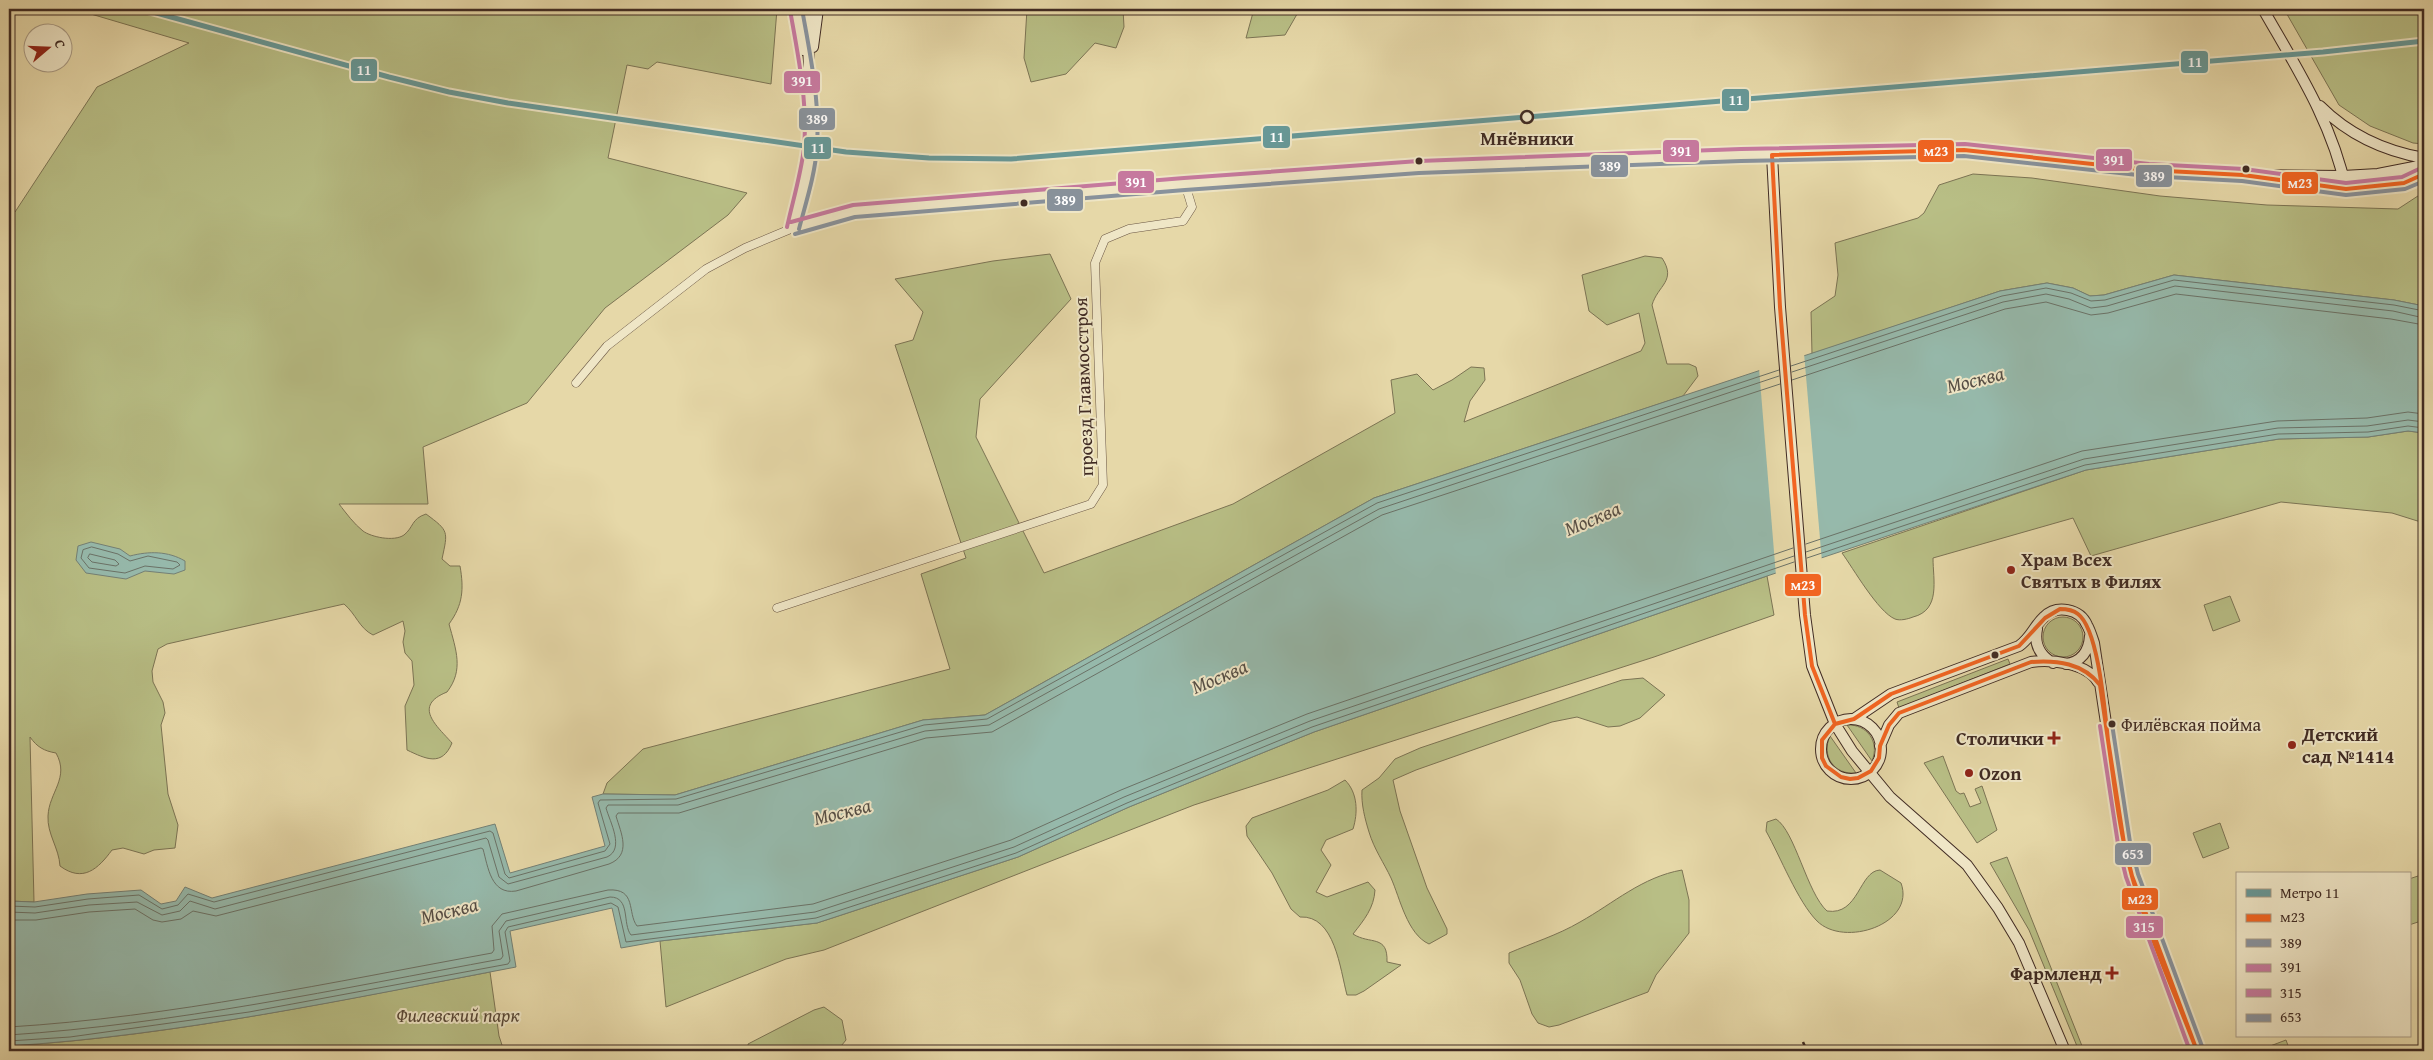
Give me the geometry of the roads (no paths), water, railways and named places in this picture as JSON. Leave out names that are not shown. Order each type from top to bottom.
[{"type":"street","points":[[796,9],[810,83]]},
{"type":"street","points":[[793,228],[807,166],[811,135],[807,9]]},
{"type":"street","points":[[810,83],[818,9]]},
{"type":"street","points":[[2263,9],[2315,100],[2335,145],[2346,189]]},
{"type":"street","points":[[2315,100],[2330,116],[2356,136],[2389,149],[2424,158]]},
{"type":"street","points":[[576,382],[607,346],[706,269],[745,248],[793,228],[854,211],[1465,164],[1772,155],[1964,150],[2130,168],[2243,175],[2343,176],[2378,174],[2424,165]]},
{"type":"street","points":[[1772,155],[1780,307],[1805,615],[1812,666],[1834,724],[1868,773],[1910,816],[1967,865],[1998,908],[2019,943],[2065,1051]]},
{"type":"street","points":[[2243,175],[2346,189],[2404,183],[2424,174]]},
{"type":"street","name":"проезд Главмосстроя","points":[[777,608],[1091,504],[1104,485],[1095,263],[1105,239],[1129,229],[1183,221],[1192,207],[1186,184]]},
{"type":"street","points":[[2090,631],[2089,645],[2082,657],[2070,664],[2031,662],[1899,713],[1889,724],[1880,746],[1879,758],[1868,773],[1850,779],[1841,777],[1826,766],[1822,758],[1822,740],[1834,724],[1854,719],[1891,694],[2019,646],[2037,629],[2048,614],[2066,610],[2083,618],[2090,631],[2124,843],[2132,876],[2197,1051]]},
{"type":"street","points":[[2037,629],[2036,637],[2040,653],[2058,664],[2086,669],[2094,674],[2100,685]]},
{"type":"street","points":[[1854,719],[1873,728],[1880,746]]},
{"type":"water","name":"Москва","points":[[2174,275],[2394,300],[2424,306],[2424,433],[2408,431],[2368,437],[2279,439],[2086,470],[1767,576],[1314,732],[1129,807],[1018,857],[817,923],[660,941],[621,948],[612,908],[510,931],[516,967],[200,1025],[137,1034],[9,1046],[9,901],[34,902],[87,894],[141,890],[161,904],[176,901],[185,887],[212,898],[495,824],[510,873],[605,846],[592,797],[603,794],[675,795],[923,720],[985,715],[1374,498],[2000,291],[2047,283],[2073,288],[2090,296],[2104,295]]},
{"type":"water","points":[[91,542],[120,549],[130,556],[144,553],[172,555],[185,561],[185,570],[174,574],[145,571],[126,579],[86,573],[76,560],[78,546]]},
{"type":"railway","points":[[1803,1042],[1807,1051]]},
{"type":"metro line","name":"11","points":[[142,9],[449,92],[508,103],[846,152],[929,158],[1011,159],[2323,52],[2424,41]]},
{"type":"place","name":"Мнёвники","points":[[1527,117]]},
{"type":"place","name":"Храм Всех Святых в Филях","points":[[2011,570]]},
{"type":"place","name":"Филёвская пойма","points":[[2112,724]]},
{"type":"place","name":"Столички","points":[[2054,738]]},
{"type":"place","name":"Детский сад №1414","points":[[2292,745]]},
{"type":"place","name":"Ozon","points":[[1969,773]]},
{"type":"place","name":"Фармленд","points":[[2112,973]]},
{"type":"park label","name":"Филевский парк","points":[[458,1015]]}]
